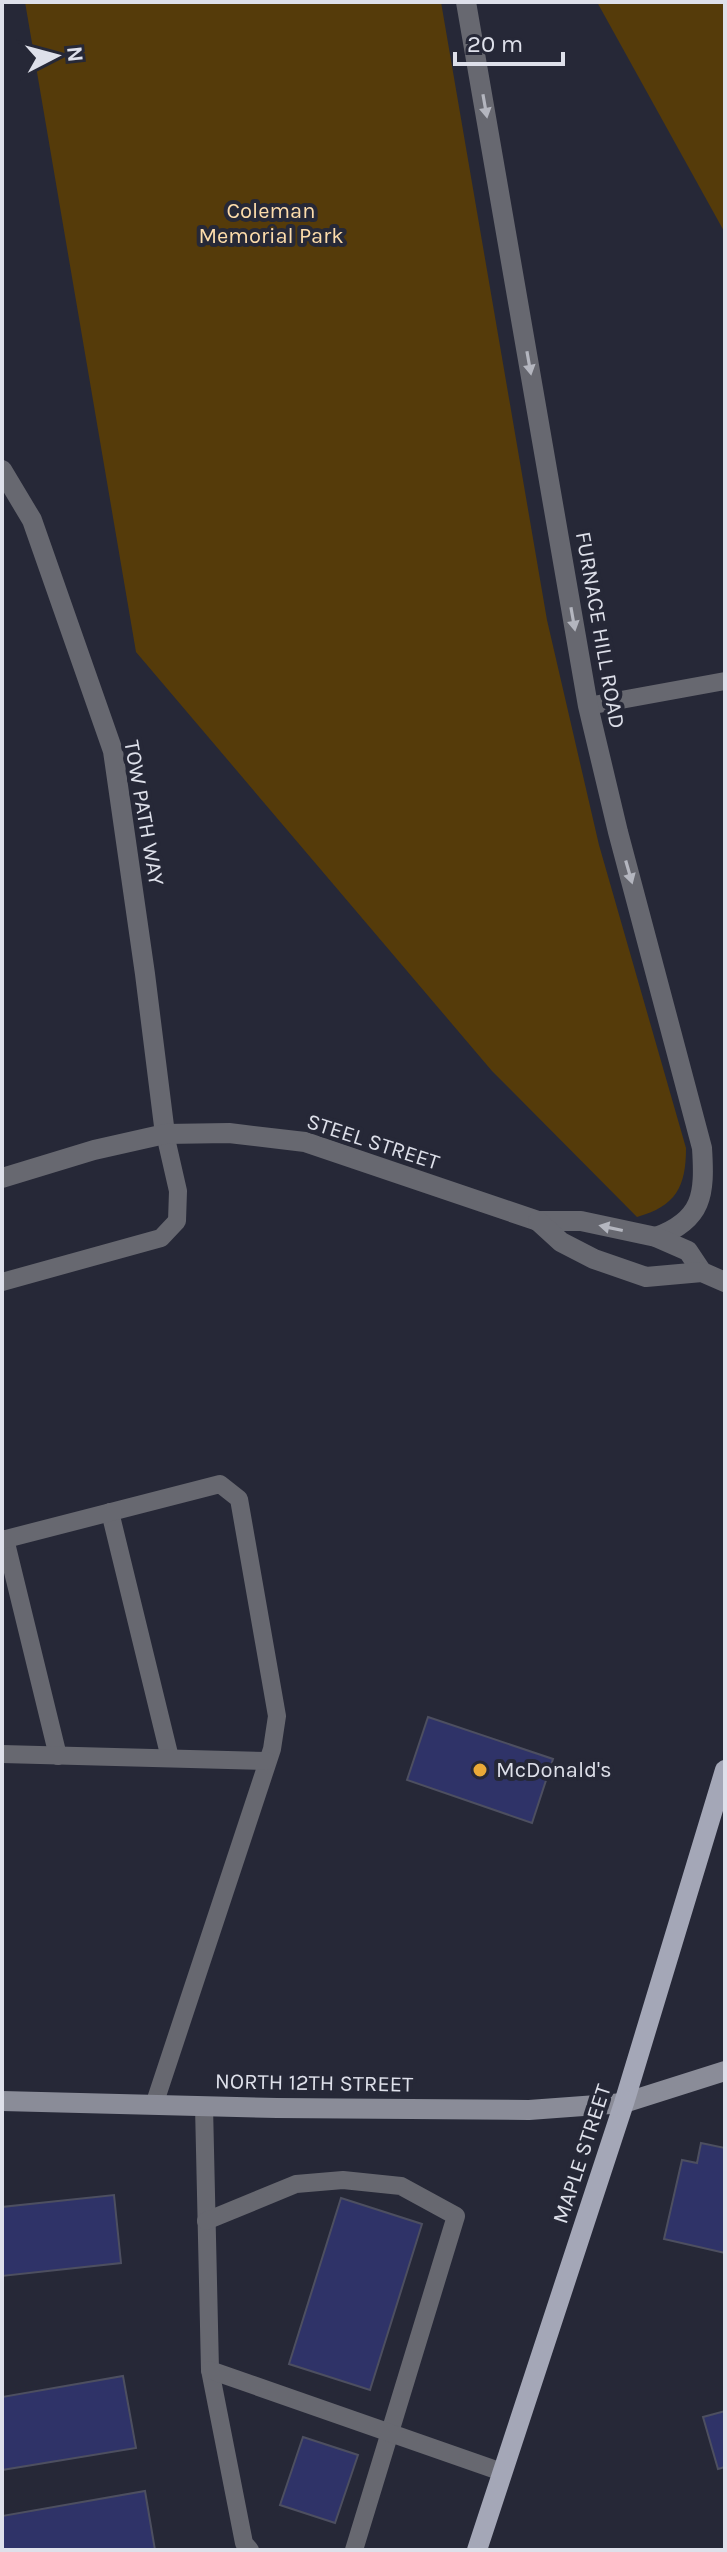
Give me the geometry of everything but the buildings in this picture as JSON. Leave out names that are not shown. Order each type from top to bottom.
[{"type":"main road","name":"MAPLE STREET","points":[[477,2550],[624,2103],[725,1770]]},
{"type":"main road","name":"NORTH 12TH STREET","points":[[2,2101],[529,2110],[624,2103],[725,2071]]},
{"type":"street","name":"FURNACE HILL ROAD","points":[[466,2],[588,706],[618,832],[702,1148],[704,1178],[700,1199],[690,1219],[677,1230],[656,1237]]},
{"type":"street","name":"TOW PATH WAY","points":[[2,470],[32,520],[113,751],[165,1134]]},
{"type":"street","name":"STEEL STREET","points":[[2,1178],[94,1150],[165,1134],[229,1133],[305,1142],[538,1221],[581,1221],[656,1237],[688,1251],[702,1272]]},
{"type":"street","name":"STEEL STREET","points":[[538,1221],[561,1242],[594,1259],[646,1277],[702,1272],[725,1282]]},
{"type":"lane","points":[[588,706],[725,681]]},
{"type":"lane","points":[[2,1282],[161,1238],[177,1221],[178,1191],[165,1134]]},
{"type":"lane","points":[[58,1756],[3,1540],[220,1484],[239,1499],[277,1716],[267,1761],[154,2105]]},
{"type":"lane","points":[[110,1512],[170,1758]]},
{"type":"lane","points":[[2,1754],[267,1761]]},
{"type":"lane","points":[[204,2106],[210,2370],[244,2543],[250,2550]]},
{"type":"lane","points":[[206,2221],[296,2184],[343,2180],[401,2186],[456,2216],[354,2550]]},
{"type":"lane","points":[[210,2370],[502,2472]]},
{"type":"green space","name":"Coleman Memorial Park","points":[[25,2],[441,2],[547,620],[599,845],[686,1148],[681,1184],[670,1201],[661,1207],[637,1217],[492,1071],[136,652]]},
{"type":"green space","points":[[597,2],[725,2],[725,233]]},
{"type":"place","name":"McDonald's","points":[[480,1770]]}]
